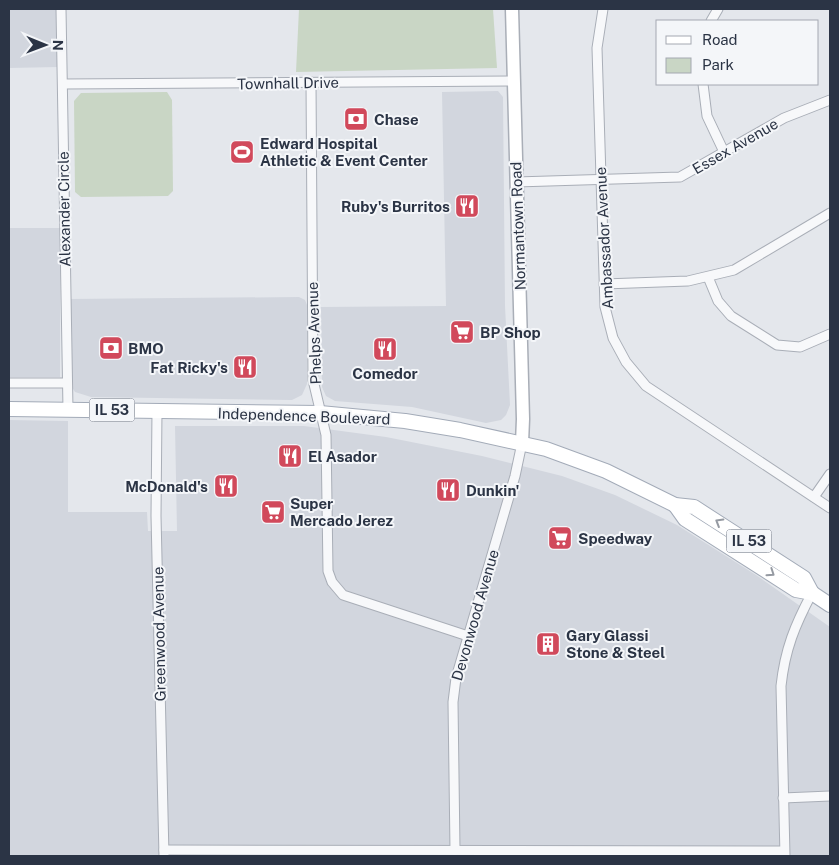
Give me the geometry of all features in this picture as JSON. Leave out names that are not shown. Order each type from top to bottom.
[{"type":"main road","name":"Normantown Road","points":[[512,9],[523,419],[522,443]]},
{"type":"main road","name":"Independence Boulevard","points":[[9,409],[355,415],[417,422],[522,443],[598,468],[675,505],[685,519],[796,590],[812,593],[830,605]]},
{"type":"street","name":"Alexander Circle","points":[[61,9],[68,409]]},
{"type":"street","name":"Ambassador Avenue","points":[[603,9],[597,48],[600,180],[605,307],[613,338],[626,362],[646,386],[830,508]]},
{"type":"street","points":[[712,20],[718,9]]},
{"type":"street","name":"Townhall Drive","points":[[63,84],[514,81]]},
{"type":"street","name":"Phelps Avenue","points":[[311,82],[313,380],[326,434],[328,571],[337,590],[355,600],[468,636]]},
{"type":"street","points":[[703,85],[707,116],[724,152]]},
{"type":"street","name":"Essex Avenue","points":[[516,182],[680,177],[784,118],[830,100]]},
{"type":"street","points":[[604,284],[688,281],[734,270],[830,213]]},
{"type":"street","points":[[708,277],[718,301],[730,316],[777,345],[800,347],[830,334]]},
{"type":"street","points":[[9,383],[67,384]]},
{"type":"street","name":"Greenwood Avenue","points":[[157,411],[157,524],[164,853]]},
{"type":"street","name":"Devonwood Avenue","points":[[455,850],[453,702],[456,678],[512,485],[522,443]]},
{"type":"street","points":[[814,497],[830,474]]},
{"type":"street","points":[[164,853],[455,850],[784,854],[781,686],[784,659],[793,629],[812,593]]},
{"type":"street","points":[[783,798],[830,796]]},
{"type":"shaded area","points":[[9,9],[56,9],[58,67],[9,68]]},
{"type":"shaded area","points":[[498,91],[503,97],[505,306],[510,405],[506,415],[501,420],[486,423],[412,407],[335,401],[326,396],[322,387],[321,307],[446,306],[442,92]]},
{"type":"shaded area","points":[[9,228],[60,228],[60,377],[9,377]]},
{"type":"shaded area","points":[[299,297],[305,300],[307,305],[307,384],[302,395],[292,400],[91,397],[75,392],[70,384],[69,299]]},
{"type":"shaded area","points":[[9,420],[68,421],[68,512],[147,512],[148,531],[177,531],[175,426],[304,426],[386,437],[482,456],[562,476],[615,495],[677,525],[756,575],[830,627],[830,856],[9,856]]},
{"type":"green space","points":[[299,9],[493,9],[497,68],[296,72]]},
{"type":"green space","points":[[167,92],[172,100],[173,191],[168,196],[81,197],[75,192],[74,101],[81,93]]},
{"type":"place","name":"Chase","points":[[356,119]]},
{"type":"place","name":"Edward Hospital Athletic & Event Center","points":[[242,152]]},
{"type":"place","name":"Ruby's Burritos","points":[[467,206]]},
{"type":"place","name":"BP Shop","points":[[462,332]]},
{"type":"place","name":"BMO","points":[[111,348]]},
{"type":"place","name":"Comedor","points":[[385,349]]},
{"type":"place","name":"Fat Ricky's","points":[[245,367]]},
{"type":"place","name":"El Asador","points":[[290,456]]},
{"type":"place","name":"McDonald's","points":[[226,486]]},
{"type":"place","name":"Dunkin'","points":[[448,490]]},
{"type":"place","name":"Super Mercado Jerez","points":[[273,512]]},
{"type":"place","name":"Speedway","points":[[560,538]]},
{"type":"place","name":"Gary Glassi Stone & Steel","points":[[548,644]]}]
